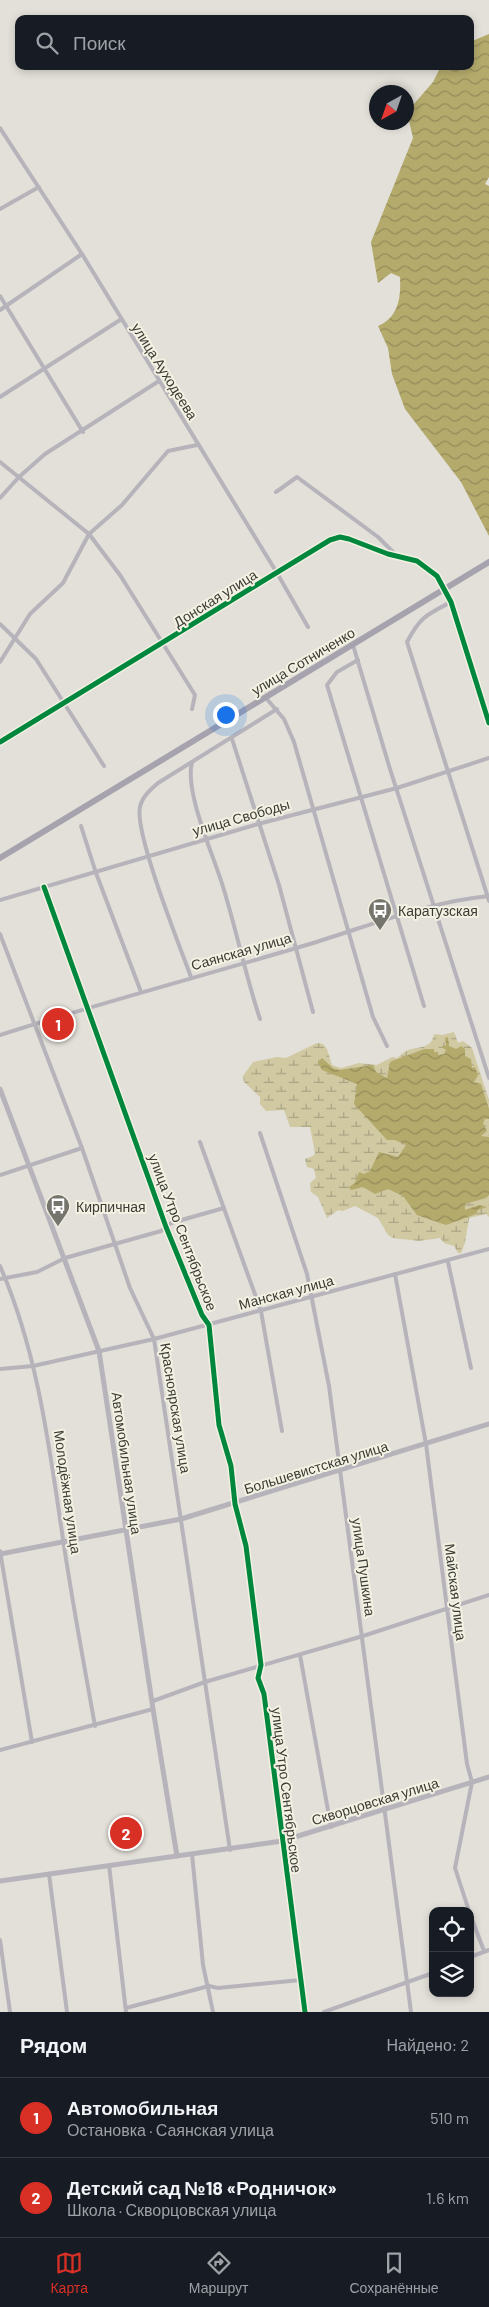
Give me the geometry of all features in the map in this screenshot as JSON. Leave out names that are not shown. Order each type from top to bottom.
[{"type":"main road","name":"улица Сотниченко","points":[[0,858],[489,562]]},
{"type":"street","name":"улица Ауходеева","points":[[0,128],[82,254],[120,320],[277,573],[308,627]]},
{"type":"street","points":[[0,210],[39,187]]},
{"type":"street","points":[[0,310],[82,254]]},
{"type":"street","points":[[0,296],[83,432]]},
{"type":"street","points":[[0,397],[120,320]]},
{"type":"street","points":[[0,498],[19,477],[45,454],[83,432],[159,381]]},
{"type":"street","points":[[0,662],[30,614],[63,583],[89,534],[122,505],[168,451],[197,445]]},
{"type":"street","points":[[0,462],[89,534],[120,575],[194,696],[192,708]]},
{"type":"street","points":[[276,492],[297,477],[378,538],[398,556]]},
{"type":"street","name":"Донская улица","points":[[0,742],[330,540],[340,537],[417,561],[437,576],[445,588]]},
{"type":"street","points":[[445,588],[489,723]]},
{"type":"street","points":[[450,602],[416,623],[407,642],[488,898]]},
{"type":"street","points":[[0,624],[36,659],[104,766]]},
{"type":"street","points":[[353,645],[368,700],[489,1078]]},
{"type":"street","points":[[358,660],[337,672],[326,685],[354,779],[362,796],[424,1006]]},
{"type":"street","points":[[266,698],[284,719],[294,742],[373,1017],[386,1046]]},
{"type":"street","points":[[191,977],[148,856],[139,821],[140,808],[144,798],[158,783],[277,710]]},
{"type":"street","points":[[232,739],[279,885],[314,1012]]},
{"type":"street","name":"улица Свободы","points":[[0,900],[258,824],[397,788],[489,758]]},
{"type":"street","points":[[192,761],[189,772],[207,839],[224,888],[260,1019]]},
{"type":"street","points":[[81,826],[96,873],[141,992]]},
{"type":"street","name":"улица Утро Сентябрьское","points":[[44,887],[166,1227],[202,1315],[209,1325],[220,1425],[232,1466],[235,1504],[246,1546],[261,1665],[258,1678],[264,1694],[306,2012]]},
{"type":"street","name":"Саянская улица","points":[[0,1035],[87,1007],[296,948],[446,901],[488,898]]},
{"type":"street","name":"Красноярская улица","points":[[0,934],[82,1148],[130,1288],[154,1339],[230,1850]]},
{"type":"street","name":"Автомобильная улица","points":[[0,1089],[100,1352],[125,1530],[153,1701],[152,1709],[177,1856]]},
{"type":"street","name":"улица Пушкина","points":[[260,1133],[307,1274],[329,1386],[411,2012]]},
{"type":"street","points":[[200,1142],[261,1311],[282,1431]]},
{"type":"street","points":[[0,1175],[82,1148]]},
{"type":"street","points":[[3,1278],[37,1272],[65,1258],[161,1231],[171,1223],[224,1208]]},
{"type":"street","name":"Манская улица","points":[[0,1369],[33,1366],[154,1339],[489,1250]]},
{"type":"street","points":[[448,1262],[471,1368]]},
{"type":"street","name":"Молодёжная улица","points":[[0,1266],[33,1366],[44,1409],[63,1542],[95,1726]]},
{"type":"street","name":"Майская улица","points":[[394,1274],[426,1444],[466,1764],[472,1782],[455,1868],[468,1907]]},
{"type":"street","name":"Большевистская улица","points":[[0,1553],[181,1519],[339,1472],[489,1424]]},
{"type":"street","points":[[0,1553],[32,1742]]},
{"type":"street","points":[[153,1701],[204,1682],[363,1636],[489,1595]]},
{"type":"street","points":[[300,1655],[331,1827]]},
{"type":"street","points":[[0,1750],[95,1726],[152,1709]]},
{"type":"street","name":"Скворцовская улица","points":[[0,1881],[109,1864],[230,1850],[282,1841],[489,1777]]},
{"type":"street","points":[[192,1854],[203,1965],[213,2012]]},
{"type":"street","points":[[109,1864],[126,2010],[209,1986],[218,1988],[301,1980]]},
{"type":"street","points":[[49,1874],[68,2012]]},
{"type":"street","points":[[474,1922],[487,1950],[474,1955]]},
{"type":"street","points":[[0,1940],[10,2012]]},
{"type":"street","points":[[324,2012],[429,1975]]},
{"type":"green space","points":[[454,1032],[458,1043],[463,1041],[472,1048],[489,1100],[489,1217],[486,1214],[469,1218],[465,1243],[461,1253],[458,1253],[454,1246],[444,1243],[440,1238],[419,1241],[393,1238],[388,1235],[378,1218],[355,1206],[343,1211],[338,1210],[327,1218],[318,1197],[311,1192],[310,1183],[316,1178],[314,1169],[307,1167],[305,1159],[313,1156],[315,1153],[310,1127],[290,1127],[284,1110],[266,1111],[260,1104],[260,1097],[244,1082],[243,1076],[253,1062],[277,1057],[286,1058],[317,1043],[323,1044],[327,1049],[332,1065],[341,1068],[359,1063],[377,1065],[392,1057],[397,1058],[409,1050],[426,1046],[431,1042],[434,1034],[442,1035]]},
{"type":"water","points":[[489,34],[489,177],[485,184],[489,186],[489,536],[461,482],[405,409],[392,374],[388,348],[378,326],[390,317],[397,306],[400,292],[400,277],[391,273],[378,283],[371,242],[413,138],[411,130],[414,130],[414,104],[433,82],[439,70],[474,70],[474,40]]},
{"type":"water","points":[[448,1037],[449,1046],[456,1049],[461,1046],[465,1049],[465,1056],[471,1059],[472,1068],[475,1067],[478,1075],[474,1082],[481,1084],[489,1109],[489,1119],[485,1119],[483,1123],[487,1131],[481,1136],[489,1137],[489,1195],[486,1198],[465,1204],[465,1210],[479,1205],[487,1207],[478,1210],[476,1214],[446,1225],[417,1215],[403,1196],[388,1189],[375,1194],[363,1187],[351,1190],[349,1187],[355,1183],[359,1172],[364,1174],[370,1171],[379,1152],[398,1157],[406,1145],[395,1140],[387,1140],[354,1104],[357,1084],[322,1070],[318,1062],[322,1058],[333,1068],[339,1070],[373,1065],[376,1072],[387,1078],[390,1062],[424,1049],[434,1049],[434,1052],[438,1052],[438,1055],[444,1054],[446,1050],[441,1047],[446,1045],[445,1038]]},
{"type":"cycle path","points":[[0,742],[330,540],[340,537],[388,554],[417,561],[437,576],[451,602],[489,723]]},
{"type":"cycle path","points":[[44,887],[166,1227],[202,1315],[209,1325],[219,1425],[231,1466],[235,1504],[246,1546],[261,1665],[258,1678],[264,1694],[305,2012]]},
{"type":"place","name":"Каратузская","points":[[380,931]]},
{"type":"place","name":"Автомобильная","points":[[58,1024]]},
{"type":"place","name":"Кирпичная","points":[[58,1227]]},
{"type":"place","name":"Детский сад №18 «Родничок»","points":[[126,1833]]}]
